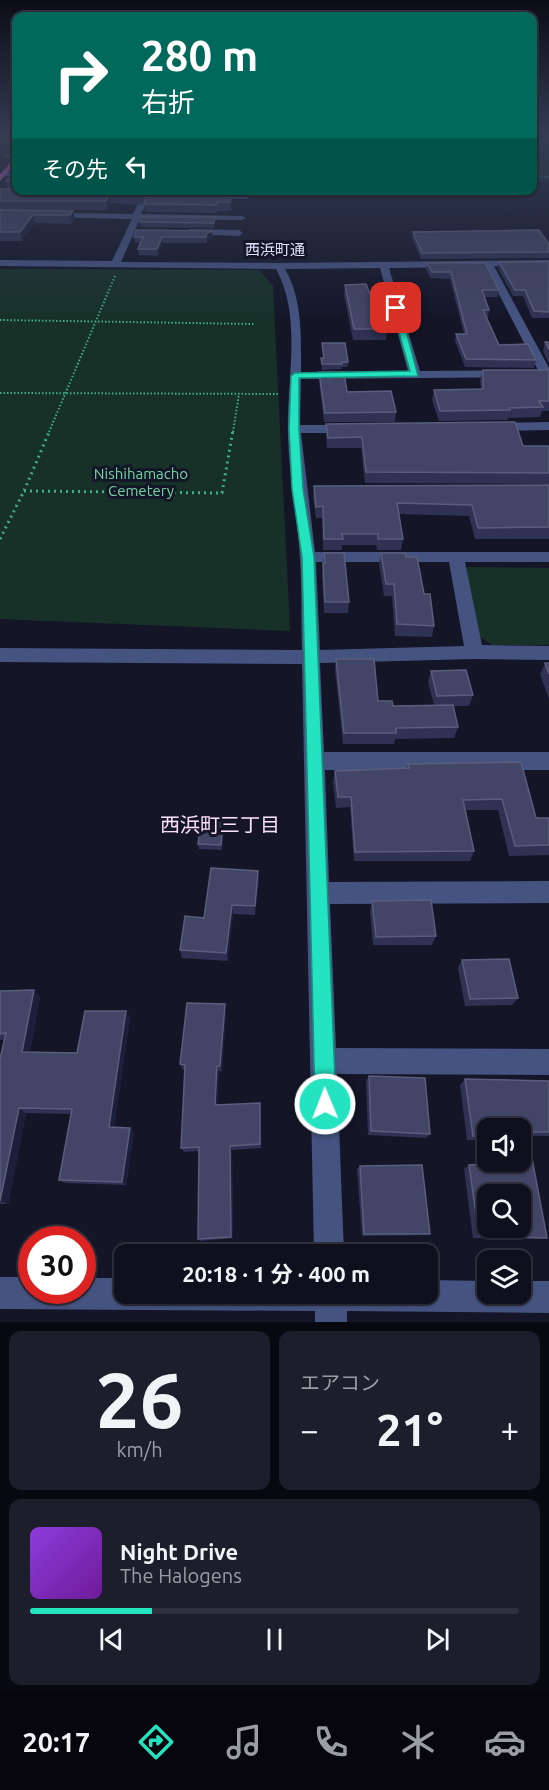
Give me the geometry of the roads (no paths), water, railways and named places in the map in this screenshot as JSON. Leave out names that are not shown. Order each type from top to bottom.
[{"type":"street","points":[[118,263],[136,223],[136,216],[148,198]]},
{"type":"street","points":[[236,243],[246,198]]},
{"type":"street","points":[[0,214],[62,211],[136,216],[242,218]]},
{"type":"street","points":[[132,231],[144,231]]},
{"type":"street","points":[[180,232],[239,233]]},
{"type":"street","points":[[231,265],[234,254]]},
{"type":"street","name":"西浜町通","points":[[0,263],[279,266],[549,263]]},
{"type":"street","points":[[295,385],[415,374],[548,373],[488,264]]},
{"type":"street","points":[[384,265],[415,374]]},
{"type":"street","points":[[279,266],[286,274],[293,309],[294,429],[303,489],[308,557],[330,1244]]},
{"type":"street","points":[[479,427],[549,426]]},
{"type":"street","points":[[294,429],[363,429]]},
{"type":"street","points":[[308,557],[549,557]]},
{"type":"street","points":[[456,557],[474,652]]},
{"type":"street","points":[[0,655],[310,657],[474,652],[549,653]]},
{"type":"street","points":[[313,761],[549,760]]},
{"type":"street","points":[[318,893],[549,892]]},
{"type":"street","points":[[324,1061],[549,1062]]},
{"type":"street","points":[[0,1293],[114,1296]]},
{"type":"street","points":[[438,1300],[549,1297]]},
{"type":"district","name":"西浜町三丁目","points":[[220,825]]},
{"type":"park label","name":"Nishihamacho Cemetery","points":[[141,482]]}]
